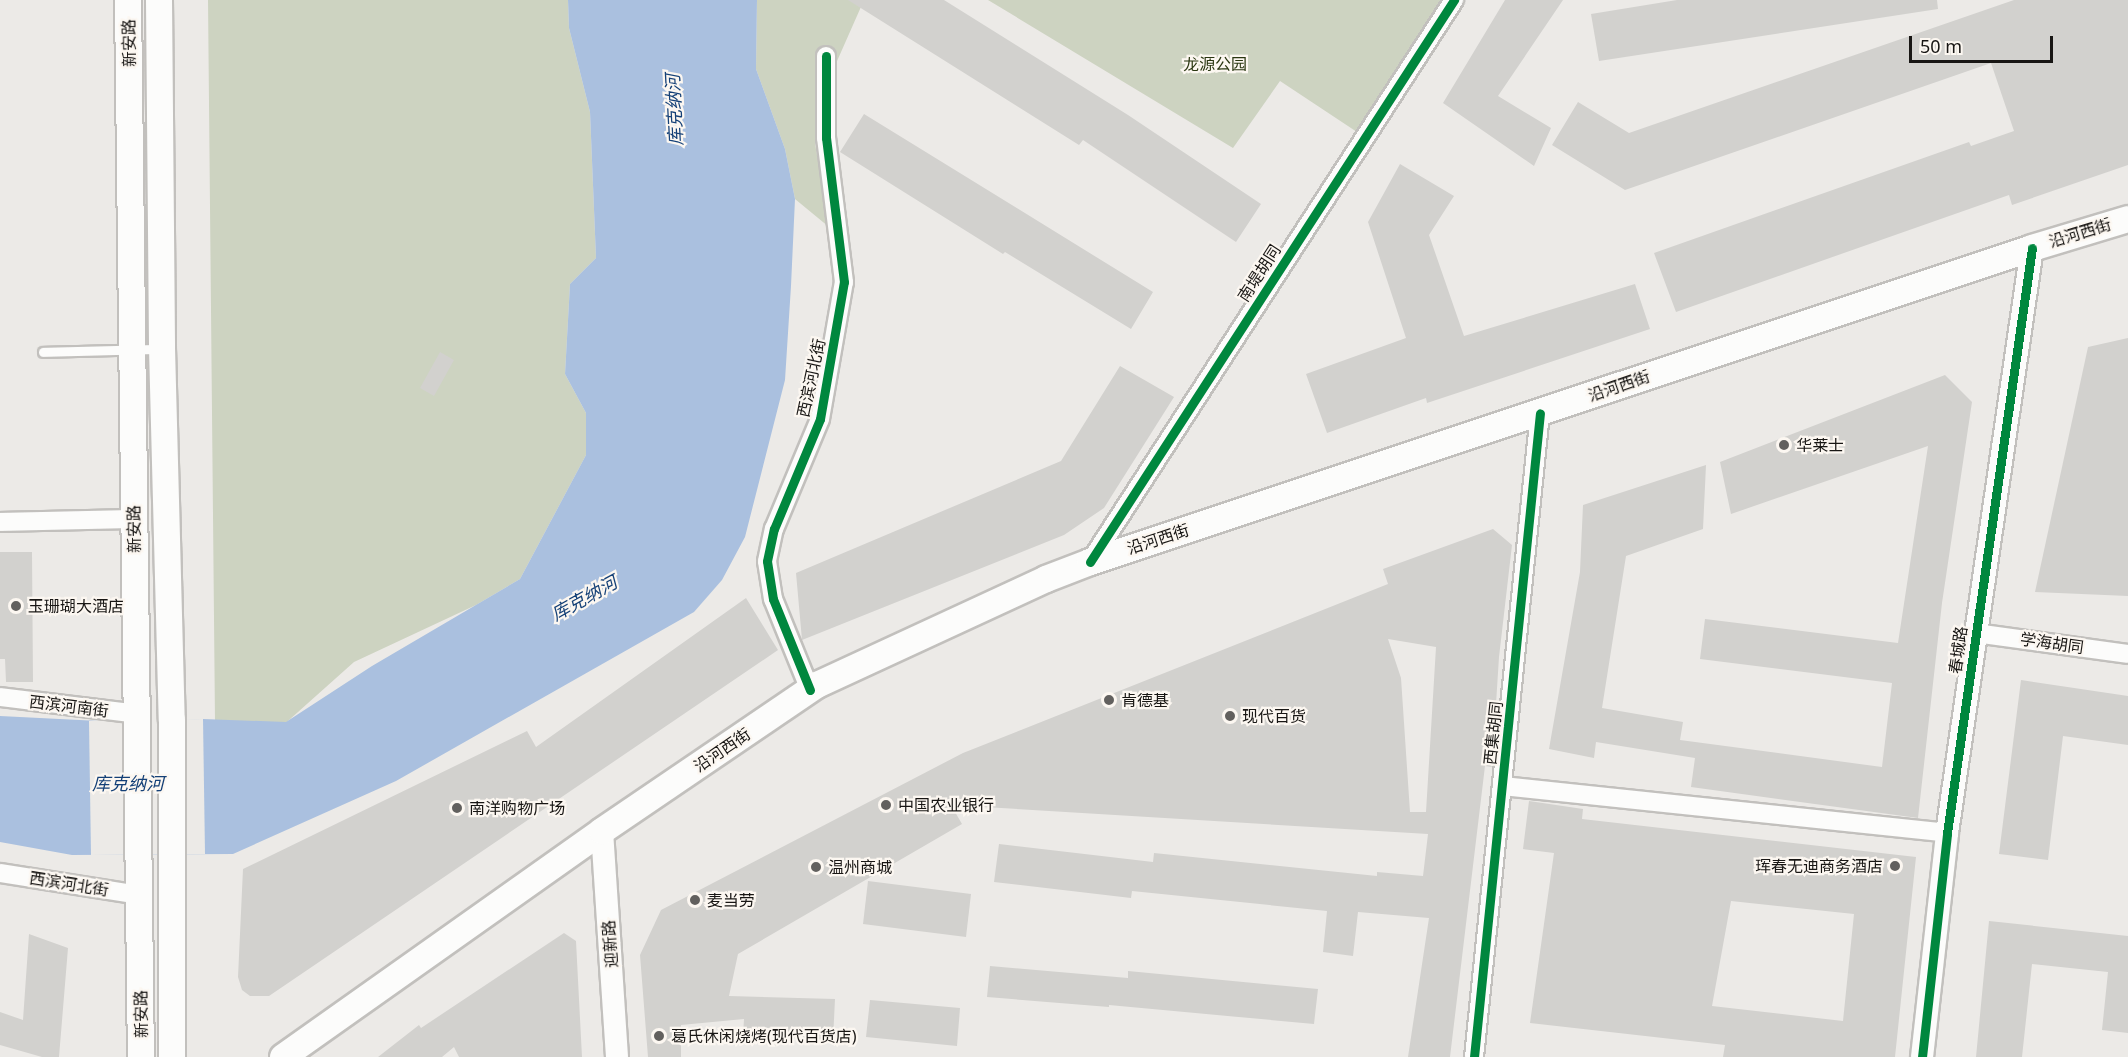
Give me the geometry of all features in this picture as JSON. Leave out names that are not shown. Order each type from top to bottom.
[{"type":"main road","name":"新安路","points":[[128,0],[141,1057]]},
{"type":"main road","name":"新安路","points":[[159,0],[162,348],[172,720],[170,854],[172,1057]]},
{"type":"main road","name":"沿河西街","points":[[283,1057],[602,831],[810,690],[1036,584],[1090,562],[2032,248],[2128,219]]},
{"type":"street","name":"南堤胡同","points":[[1090,562],[1454,0]]},
{"type":"street","name":"西滨河北街","points":[[810,690],[773,599],[767,561],[774,529],[820,419],[844,282],[826,138],[826,56]]},
{"type":"street","name":"春城路","points":[[1922,1057],[1947,833],[2032,248]]},
{"type":"street","name":"西集胡同","points":[[1474,1057],[1540,413]]},
{"type":"street","points":[[0,522],[134,519]]},
{"type":"street","name":"学海胡同","points":[[1975,633],[2128,654]]},
{"type":"street","name":"西滨河南街","points":[[0,697],[138,719]]},
{"type":"street","points":[[1502,786],[1947,833]]},
{"type":"street","name":"迎新路","points":[[602,831],[617,1057]]},
{"type":"street","name":"西滨河北街","points":[[0,873],[139,895]]},
{"type":"lane","points":[[43,352],[162,348]]},
{"type":"green space","points":[[208,0],[568,0],[569,28],[590,112],[596,258],[570,284],[565,374],[586,413],[586,455],[520,579],[476,605],[354,662],[270,737],[215,722]]},
{"type":"green space","points":[[757,0],[864,0],[815,111],[815,143],[829,227],[795,199],[785,149],[756,69]]},
{"type":"green space","name":"龙源公园","points":[[988,0],[1445,0],[1357,132],[1280,81],[1233,148]]},
{"type":"water","name":"库克纳河","points":[[568,0],[757,0],[756,69],[785,149],[795,199],[791,286],[785,380],[745,537],[722,580],[694,612],[396,781],[233,854],[72,855],[0,842],[0,716],[139,723],[203,719],[286,722],[372,666],[520,579],[586,455],[586,413],[565,374],[570,284],[596,258],[590,112],[569,28]]},
{"type":"pier","points":[[203,719],[205,854],[91,855],[89,721]]},
{"type":"building","points":[[848,0],[944,0],[1128,115],[1261,204],[1236,242],[1083,140],[1079,145]]},
{"type":"building","points":[[1505,0],[1563,0],[1498,96],[1551,128],[1534,166],[1443,103]]},
{"type":"building","points":[[1677,0],[1937,0],[1938,9],[1599,61],[1591,14]]},
{"type":"building","points":[[2014,0],[2128,0],[2128,165],[2012,205],[2009,195],[1676,312],[1654,253],[1969,142],[1971,146],[2014,131],[1991,63],[1625,190],[1552,145],[1578,102],[1629,133]]},
{"type":"building","points":[[864,114],[1153,292],[1131,329],[1005,252],[1003,254],[840,152]]},
{"type":"building","points":[[1400,164],[1454,196],[1429,235],[1464,336],[1635,284],[1650,329],[1427,403],[1426,398],[1327,433],[1306,374],[1406,338],[1368,222]]},
{"type":"building","points":[[2128,338],[2128,596],[2035,592],[2088,347]]},
{"type":"building","points":[[440,352],[454,360],[434,396],[420,388]]},
{"type":"building","points":[[1120,366],[1174,397],[1104,508],[1064,535],[802,640],[796,573],[1061,461]]},
{"type":"building","points":[[1945,375],[1972,402],[1942,603],[1918,818],[1691,787],[1695,758],[1596,742],[1594,758],[1549,749],[1580,572],[1583,505],[1706,465],[1703,529],[1626,556],[1602,708],[1683,722],[1680,740],[1882,767],[1892,683],[1700,659],[1705,619],[1898,643],[1928,446],[1731,514],[1720,462]]},
{"type":"building","points":[[1493,529],[1512,545],[1499,657],[1492,767],[1485,766],[1450,1057],[1408,1057],[1429,918],[1358,912],[1353,956],[1323,952],[1327,911],[1132,891],[1131,898],[994,882],[999,844],[1153,862],[1154,853],[1377,876],[1377,872],[1423,876],[1428,834],[951,805],[962,824],[738,954],[729,996],[835,999],[833,1040],[743,1036],[744,1019],[681,1025],[681,1057],[648,1057],[640,955],[661,910],[963,753],[1388,584],[1383,569]],"holes":[[[1388,639],[1436,647],[1426,812],[1410,812],[1401,678]]]},
{"type":"building","name":"玉珊瑚大酒店","points":[[0,552],[32,552],[33,682],[6,682],[5,659],[0,659]]},
{"type":"building","name":"南洋购物广场","points":[[746,598],[778,650],[269,996],[250,996],[242,990],[238,977],[243,869],[527,731],[536,747]]},
{"type":"building","points":[[2021,680],[2128,696],[2128,745],[2063,736],[2048,860],[1999,854]]},
{"type":"building","points":[[1529,801],[1583,809],[1582,819],[1916,857],[1895,1057],[1723,1057],[1725,1045],[1530,1023],[1554,853],[1523,849]],"holes":[[[1731,901],[1854,914],[1843,1021],[1712,1006]]]},
{"type":"building","points":[[868,881],[971,894],[966,937],[863,924]]},
{"type":"building","points":[[1989,921],[2128,936],[2128,1033],[2102,1030],[2108,972],[2032,964],[2022,1057],[1976,1057]]},
{"type":"building","points":[[564,933],[576,941],[582,1057],[459,1057],[454,1047],[442,1057],[378,1057],[419,1025],[421,1028]]},
{"type":"building","points":[[29,934],[68,948],[59,1057],[42,1057],[0,1045],[0,1012],[23,1020]]},
{"type":"building","points":[[990,966],[1128,978],[1128,971],[1318,989],[1314,1024],[1109,1005],[1109,1007],[987,997]]},
{"type":"building","points":[[870,1000],[960,1008],[957,1046],[866,1037]]},
{"type":"cycle path","points":[[1090,562],[1454,0]]},
{"type":"cycle path","points":[[810,690],[773,599],[767,561],[774,529],[820,419],[844,282],[826,138],[826,56]]},
{"type":"cycle path","points":[[1922,1057],[1947,833],[2032,248]]},
{"type":"cycle path","points":[[1474,1057],[1540,413]]},
{"type":"place","name":"华莱士","points":[[1784,445]]},
{"type":"place","name":"玉珊瑚大酒店","points":[[16,606]]},
{"type":"place","name":"肯德基","points":[[1109,700]]},
{"type":"place","name":"现代百货","points":[[1230,716]]},
{"type":"place","name":"中国农业银行","points":[[886,805]]},
{"type":"place","name":"南洋购物广场","points":[[457,808]]},
{"type":"place","name":"珲春无迪商务酒店","points":[[1895,866]]},
{"type":"place","name":"温州商城","points":[[816,867]]},
{"type":"place","name":"麦当劳","points":[[695,900]]},
{"type":"place","name":"葛氏休闲烧烤(现代百货店)","points":[[659,1036]]}]
